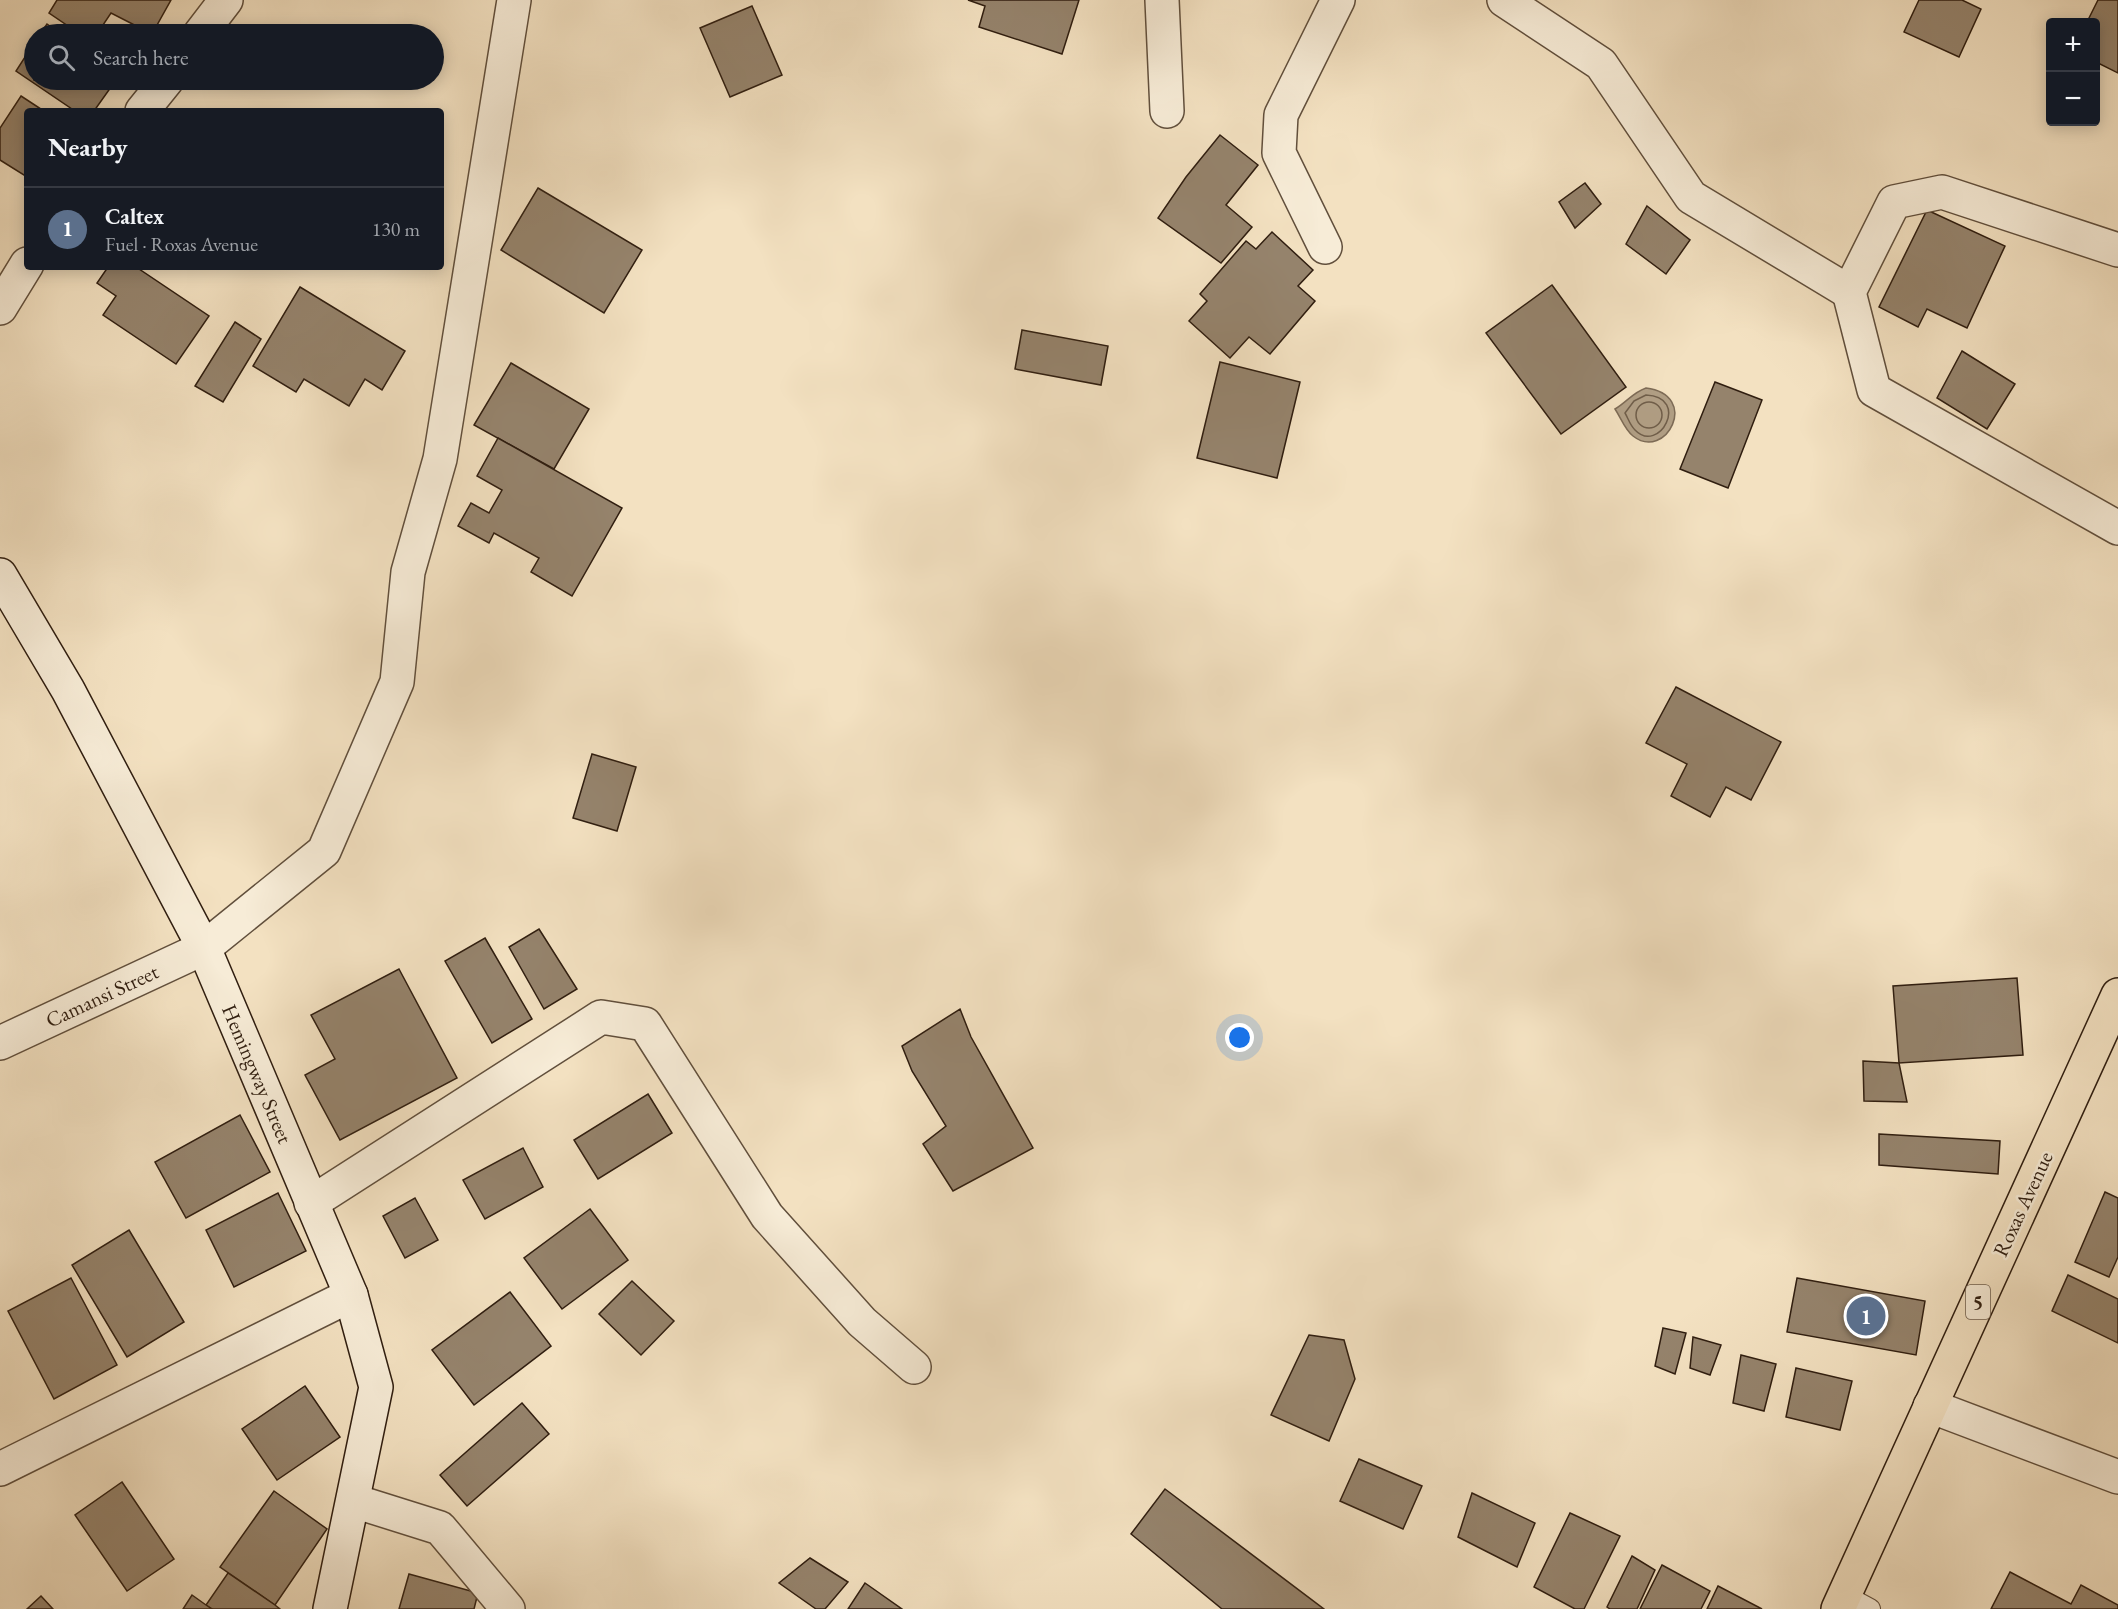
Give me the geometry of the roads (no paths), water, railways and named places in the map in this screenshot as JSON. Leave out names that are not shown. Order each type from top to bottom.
[{"type":"highway","name":"Roxas Avenue","points":[[1851,1604],[1930,1406],[2118,995]]},
{"type":"street","points":[[208,24],[226,0]]},
{"type":"street","name":"Camansi Street","points":[[0,1043],[204,948],[324,851],[397,682],[408,572],[440,459],[513,0]]},
{"type":"street","points":[[1162,0],[1167,111]]},
{"type":"street","points":[[1325,247],[1279,153],[1281,116],[1338,0]]},
{"type":"street","points":[[1504,0],[1601,64],[1690,197],[1848,292]]},
{"type":"street","points":[[144,108],[159,90]]},
{"type":"street","points":[[2118,250],[1942,192],[1893,202],[1848,292],[1874,390],[2118,528]]},
{"type":"street","points":[[0,308],[24,269]]},
{"type":"street","name":"Hemingway Street","points":[[0,576],[68,690],[204,948],[351,1295],[376,1387],[330,1609]]},
{"type":"street","points":[[311,1203],[601,1017],[645,1023],[766,1216],[862,1322],[914,1367]]},
{"type":"street","points":[[0,1469],[351,1295]]},
{"type":"street","points":[[1930,1406],[2118,1477]]},
{"type":"street","points":[[354,1501],[440,1528],[508,1609]]},
{"type":"water","points":[[1646,388],[1663,393],[1672,402],[1675,413],[1666,434],[1657,440],[1645,442],[1630,433],[1615,409]]},
{"type":"place","name":"Caltex","points":[[1866,1316]]}]
